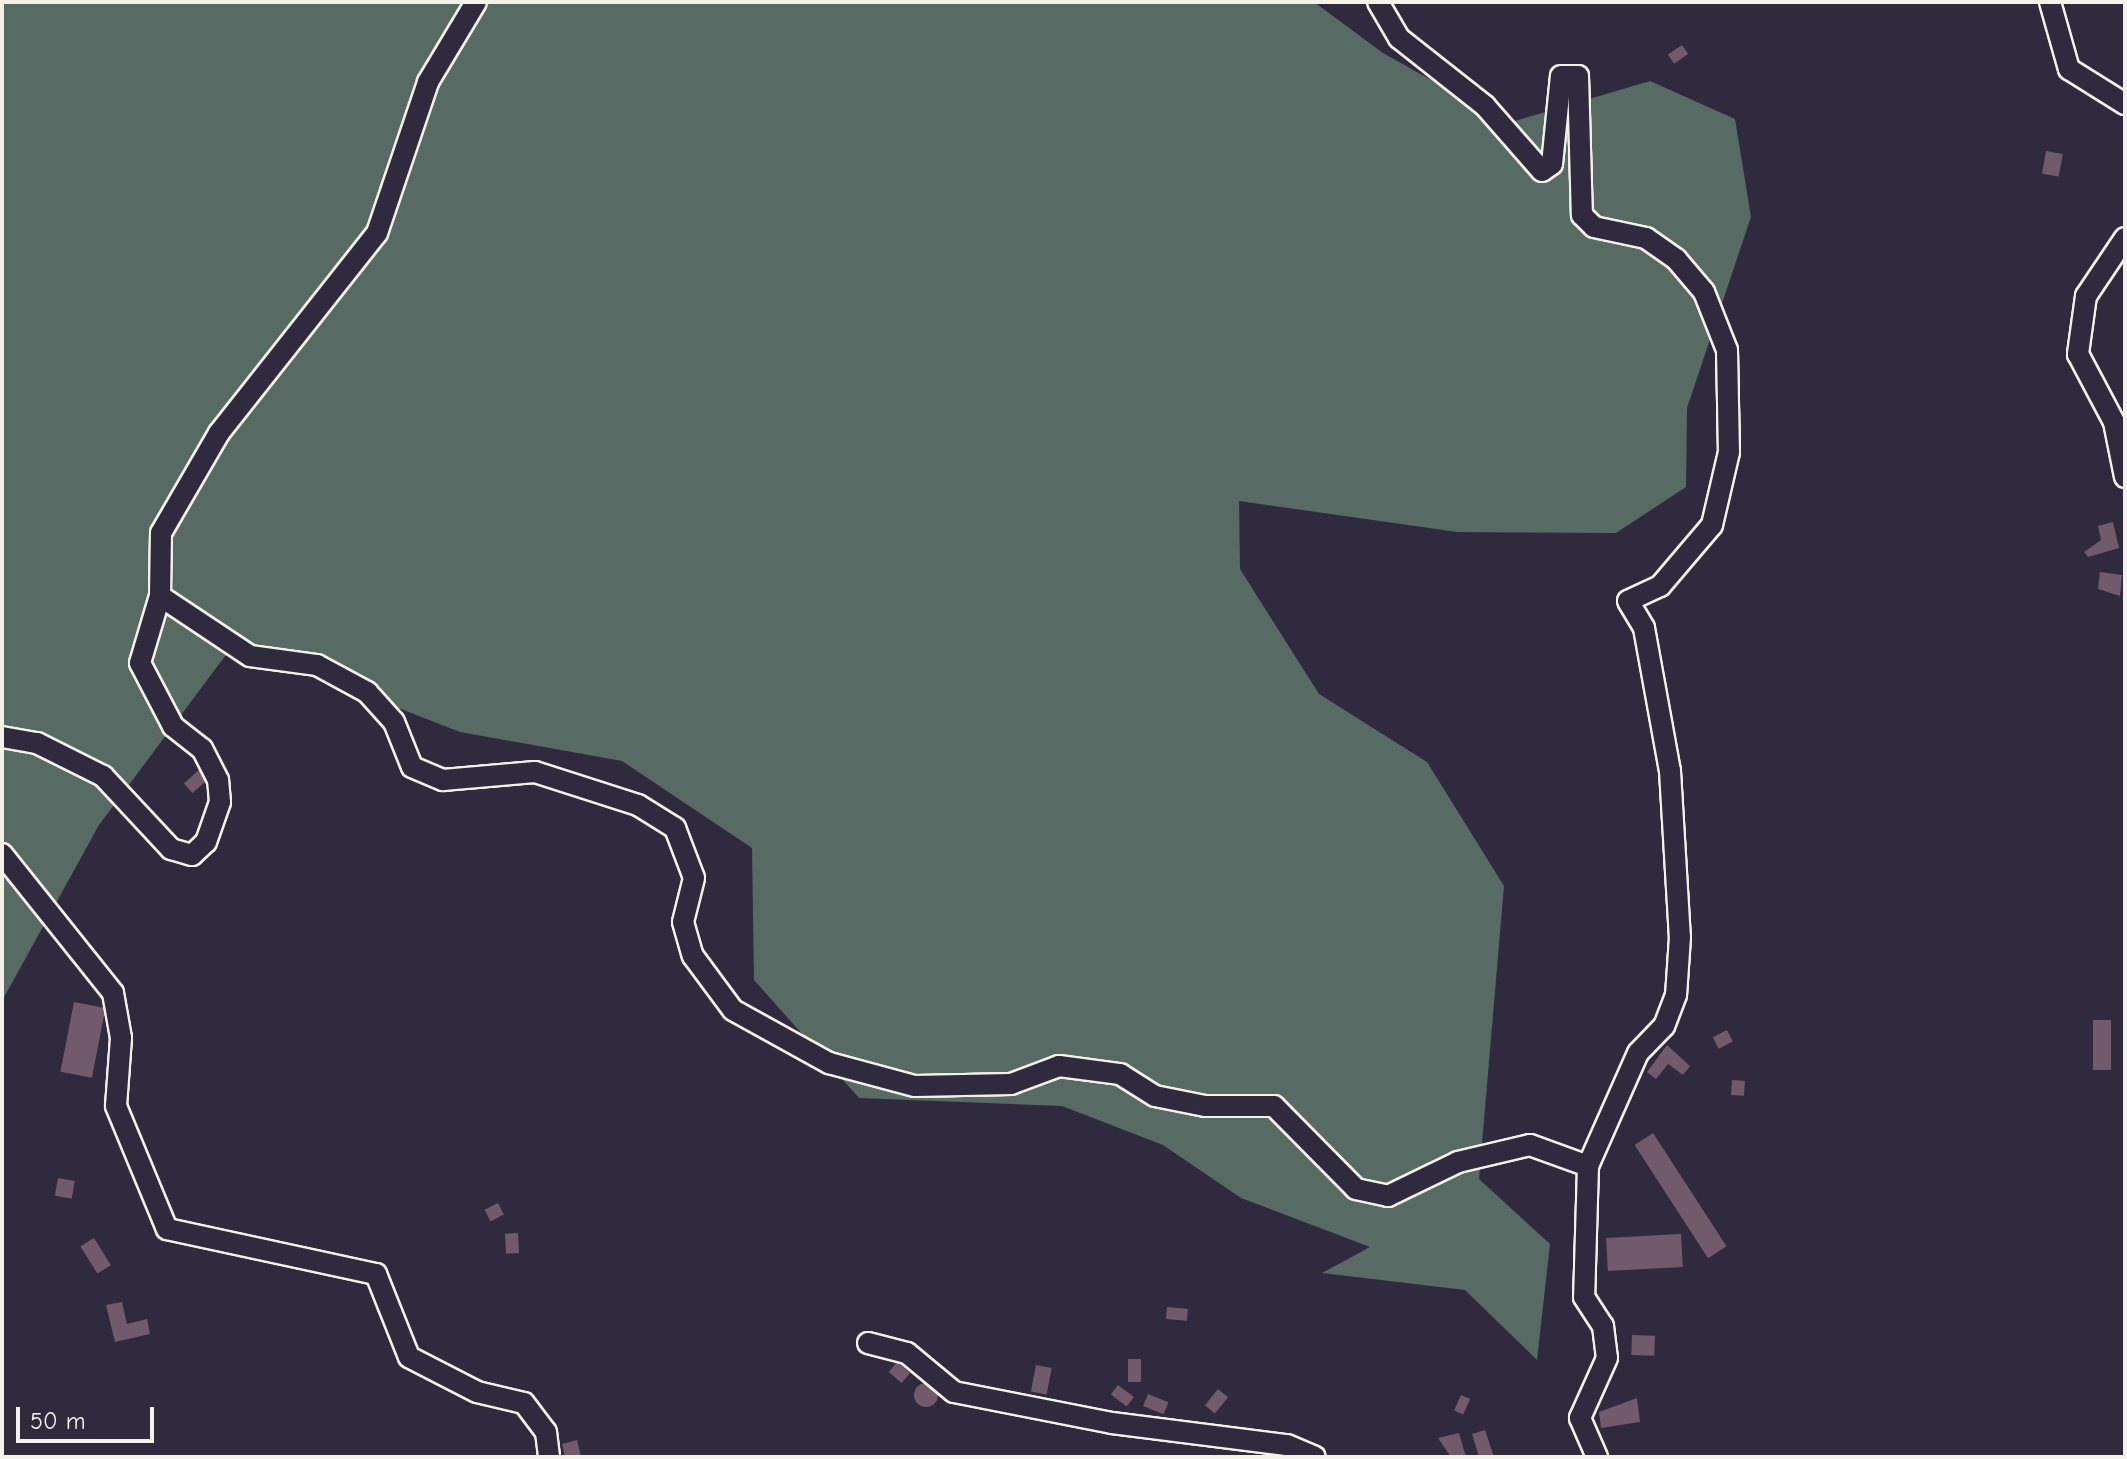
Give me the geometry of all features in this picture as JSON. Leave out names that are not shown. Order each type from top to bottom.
[{"type":"street","points":[[2,737],[37,743],[103,776],[171,849],[192,855],[206,842],[220,802],[218,780],[202,749],[173,726],[140,663],[160,596],[161,533],[173,502],[377,233],[428,82],[476,2]]},
{"type":"street","points":[[1378,2],[1399,38],[1485,106],[1542,171],[1552,164],[1561,76],[1578,76],[1582,215],[1603,230],[1646,238],[1676,259],[1704,292],[1727,350],[1729,452],[1712,525],[1660,586],[1628,601],[1644,628],[1670,771],[1676,995],[1664,1026],[1632,1066],[1588,1166],[1584,1297],[1603,1326],[1607,1358],[1580,1418],[1597,1457]]},
{"type":"street","points":[[2050,2],[2069,69],[2125,104]]},
{"type":"street","points":[[2125,238],[2086,296],[2078,354],[2114,422],[2125,477]]},
{"type":"street","points":[[160,596],[250,656],[317,665],[367,692],[422,771],[443,780],[535,772],[638,805],[675,828],[694,878],[683,922],[693,956],[733,1010],[829,1063],[915,1086],[1011,1084],[1059,1066],[1120,1074],[1155,1096],[1205,1106],[1274,1106],[1356,1189],[1388,1196],[1458,1162],[1530,1145],[1588,1166]]},
{"type":"street","points":[[2,854],[113,993],[121,1038],[116,1106],[167,1229],[376,1274],[409,1357],[477,1392],[524,1403],[546,1432],[549,1457]]},
{"type":"street","points":[[868,1343],[907,1353],[965,1395],[1287,1445],[1315,1457]]},
{"type":"green space","points":[[2,2],[1314,2],[1383,53],[1508,123],[1650,81],[1735,119],[1751,217],[1687,408],[1686,487],[1616,533],[1457,532],[1239,501],[1240,569],[1319,694],[1427,762],[1504,886],[1479,1179],[1550,1244],[1537,1360],[1465,1290],[1322,1273],[1370,1247],[1241,1198],[1163,1145],[1062,1106],[859,1098],[754,980],[752,848],[622,761],[460,732],[234,644],[99,825],[2,1001]]},
{"type":"building","points":[[1682,45],[1688,54],[1674,64],[1668,55]]},
{"type":"building","points":[[2046,151],[2063,154],[2059,177],[2042,174]]},
{"type":"building","points":[[2113,522],[2119,548],[2088,557],[2084,552],[2101,540],[2098,526]]},
{"type":"building","points":[[2100,572],[2122,575],[2120,596],[2098,589]]},
{"type":"building","points":[[201,768],[210,778],[193,793],[184,783]]},
{"type":"building","points":[[74,1002],[105,1008],[92,1078],[60,1072]]},
{"type":"building","points":[[2093,1020],[2111,1020],[2111,1070],[2093,1070]]},
{"type":"building","points":[[1727,1030],[1733,1042],[1719,1049],[1713,1037]]},
{"type":"building","points":[[1667,1045],[1690,1066],[1683,1075],[1668,1064],[1656,1079],[1647,1072]]},
{"type":"building","points":[[1732,1080],[1745,1081],[1744,1096],[1731,1095]]},
{"type":"building","points":[[1653,1133],[1727,1246],[1708,1258],[1635,1145]]},
{"type":"building","points":[[58,1178],[75,1181],[72,1199],[55,1196]]},
{"type":"building","points":[[498,1203],[504,1215],[491,1221],[485,1210]]},
{"type":"building","points":[[518,1233],[519,1253],[506,1254],[505,1234]]},
{"type":"building","points":[[1681,1234],[1683,1267],[1608,1271],[1606,1238]]},
{"type":"building","points":[[94,1238],[111,1265],[97,1274],[80,1246]]},
{"type":"building","points":[[122,1302],[127,1324],[147,1319],[150,1334],[115,1342],[106,1305]]},
{"type":"building","points":[[1167,1307],[1188,1309],[1187,1321],[1166,1319]]},
{"type":"building","points":[[1632,1335],[1655,1336],[1654,1356],[1631,1355]]},
{"type":"building","points":[[1128,1359],[1141,1359],[1141,1382],[1128,1382]]},
{"type":"building","points":[[897,1362],[910,1373],[902,1383],[889,1372]]},
{"type":"building","points":[[1036,1365],[1052,1368],[1047,1395],[1031,1392]]},
{"type":"building","points":[[926,1383],[934,1387],[938,1395],[934,1403],[926,1407],[918,1403],[914,1395],[918,1387]]},
{"type":"building","points":[[1118,1385],[1134,1397],[1127,1407],[1111,1395]]},
{"type":"building","points":[[1218,1389],[1228,1397],[1215,1414],[1205,1405]]},
{"type":"building","points":[[1148,1394],[1168,1402],[1164,1414],[1143,1406]]},
{"type":"building","points":[[1461,1395],[1470,1399],[1463,1415],[1454,1411]]},
{"type":"building","points":[[1637,1398],[1640,1422],[1601,1428],[1599,1412]]},
{"type":"building","points":[[1485,1430],[1494,1457],[1479,1457],[1472,1434]]},
{"type":"building","points":[[1459,1433],[1466,1457],[1451,1457],[1438,1438]]},
{"type":"building","points":[[577,1440],[581,1457],[565,1457],[562,1444]]}]
